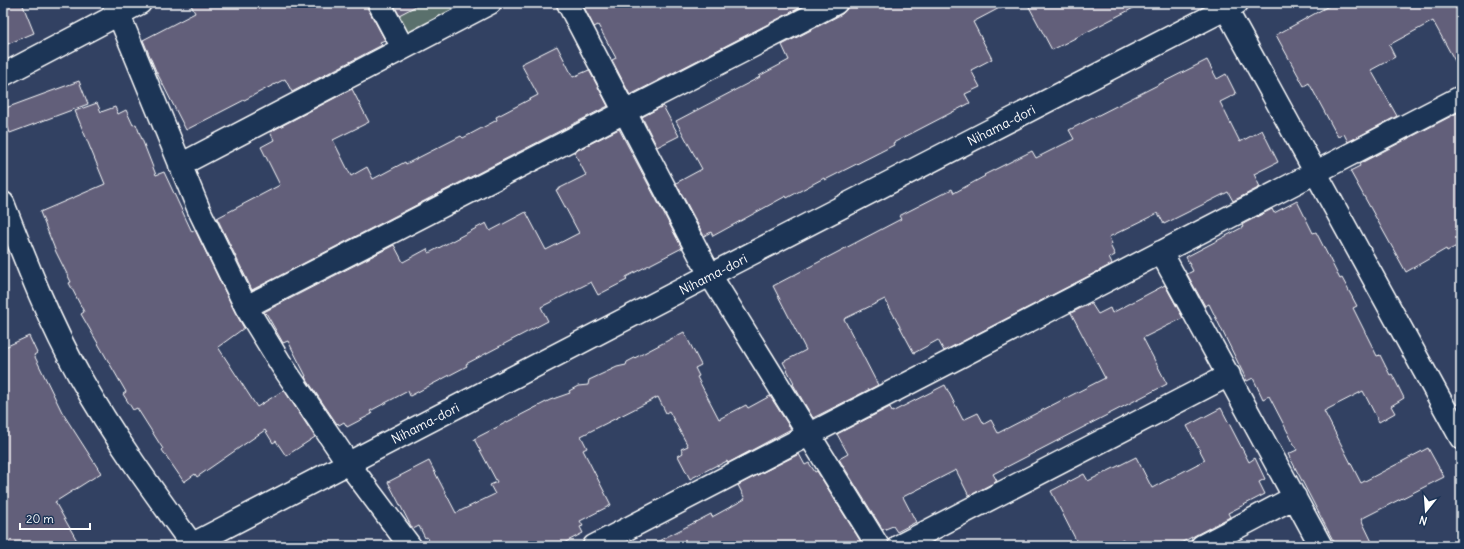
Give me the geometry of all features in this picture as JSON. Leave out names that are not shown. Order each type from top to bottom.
[{"type":"street","points":[[3,75],[116,9],[140,3]]},
{"type":"street","points":[[379,3],[402,48]]},
{"type":"street","points":[[180,165],[490,3]]},
{"type":"street","points":[[568,3],[710,275],[878,546]]},
{"type":"street","points":[[246,307],[836,3]]},
{"type":"street","points":[[1226,4],[1461,438]]},
{"type":"street","name":"Nihama-dori","points":[[191,546],[1226,4]]},
{"type":"street","points":[[116,9],[199,210],[246,307],[281,364],[348,463],[410,546]]},
{"type":"street","points":[[594,546],[1461,97]]},
{"type":"street","points":[[3,203],[34,281],[79,376],[105,420],[141,475],[191,546]]},
{"type":"street","points":[[1161,252],[1321,546]]},
{"type":"street","points":[[898,546],[1229,375]]},
{"type":"street","points":[[1202,546],[1294,498]]},
{"type":"green space","points":[[386,3],[474,3],[413,34],[401,31]]},
{"type":"building","points":[[3,3],[22,3],[34,33],[3,46]]},
{"type":"building","points":[[190,3],[367,3],[368,9],[385,40],[380,42],[382,45],[292,92],[285,79],[186,130],[156,71],[143,40],[195,13]]},
{"type":"building","points":[[393,3],[422,3],[399,15]]},
{"type":"building","points":[[582,3],[809,3],[630,95],[612,60],[616,58],[598,25],[594,27]]},
{"type":"building","points":[[848,3],[1009,3],[973,22],[992,59],[971,70],[980,87],[965,94],[970,103],[893,143],[894,145],[825,180],[824,178],[787,198],[786,196],[713,236],[711,232],[704,236],[676,183],[702,169],[676,121],[789,60],[782,45],[842,14],[847,9]]},
{"type":"building","points":[[1027,3],[1143,3],[1052,50]]},
{"type":"building","points":[[1334,3],[1461,3],[1461,72],[1433,21],[1389,45],[1395,57],[1371,70],[1397,116],[1348,142],[1344,134],[1338,137],[1309,83],[1304,86],[1276,35]]},
{"type":"building","points":[[557,46],[573,77],[589,70],[608,106],[252,290],[217,218],[280,185],[261,147],[274,140],[270,132],[352,89],[369,122],[333,140],[351,176],[367,167],[373,179],[405,162],[406,164],[461,136],[463,138],[497,120],[496,117],[538,95],[521,64]]},
{"type":"building","points":[[1207,60],[1217,79],[1226,74],[1236,94],[1220,102],[1240,142],[1262,130],[1278,162],[1254,174],[1260,187],[1233,201],[1228,192],[1164,224],[1158,213],[1109,237],[1112,244],[1110,245],[1115,255],[1109,258],[1112,264],[944,351],[938,340],[914,353],[885,299],[844,319],[878,385],[813,418],[793,384],[794,383],[783,362],[806,350],[773,286],[901,219],[899,216],[952,189],[954,193],[985,176],[984,175],[1032,151],[1036,158],[1074,139],[1069,130]]},
{"type":"building","points":[[79,81],[88,104],[10,133],[3,115],[3,109]]},
{"type":"building","points":[[97,103],[101,112],[115,107],[118,114],[126,110],[133,125],[136,124],[156,175],[164,172],[192,232],[195,230],[244,328],[218,347],[257,407],[284,390],[315,437],[286,456],[276,441],[273,443],[265,430],[197,477],[195,474],[184,482],[162,450],[163,449],[137,408],[133,410],[123,394],[126,392],[81,314],[84,312],[69,283],[71,282],[56,252],[40,212],[105,184],[75,111]]},
{"type":"building","points":[[663,106],[679,136],[657,147],[642,117]]},
{"type":"building","points":[[1461,111],[1461,244],[1447,251],[1446,249],[1406,272],[1350,171],[1360,166],[1359,164]]},
{"type":"building","points":[[619,129],[682,248],[626,277],[627,280],[598,295],[591,282],[541,307],[548,321],[466,364],[467,366],[410,396],[408,391],[370,411],[372,414],[347,427],[344,422],[339,425],[338,423],[337,424],[305,377],[306,376],[288,341],[283,343],[264,312],[394,245],[403,262],[427,249],[429,253],[486,223],[490,231],[526,212],[546,250],[579,233],[556,190],[586,175],[574,152]]},
{"type":"building","points":[[1297,201],[1313,233],[1316,232],[1340,279],[1342,278],[1357,306],[1353,308],[1377,356],[1380,355],[1390,375],[1392,374],[1404,398],[1391,406],[1395,413],[1379,422],[1363,391],[1324,411],[1361,483],[1428,448],[1444,477],[1361,519],[1374,546],[1336,546],[1288,454],[1297,450],[1269,396],[1263,399],[1253,378],[1247,381],[1209,304],[1205,306],[1187,274],[1193,271],[1186,257],[1243,227],[1242,225],[1245,223],[1272,209],[1274,213]]},
{"type":"building","points":[[1165,285],[1183,318],[1143,338],[1167,384],[993,474],[997,481],[969,496],[956,470],[903,497],[916,522],[897,532],[893,526],[883,530],[839,459],[848,454],[837,434],[890,407],[892,412],[945,385],[963,420],[978,413],[984,424],[991,420],[998,433],[1105,378],[1071,313],[1091,303],[1098,314],[1110,308],[1112,313]]},
{"type":"building","points":[[684,332],[701,365],[695,368],[699,376],[697,377],[719,419],[746,405],[748,408],[770,396],[791,429],[728,463],[727,461],[717,465],[690,479],[678,456],[683,453],[681,449],[688,446],[669,411],[666,413],[658,397],[581,436],[587,448],[583,450],[611,505],[580,521],[583,526],[580,527],[583,533],[558,546],[432,546],[427,537],[425,538],[419,526],[413,529],[388,482],[429,461],[456,513],[495,494],[490,485],[497,482],[474,439],[550,400],[570,393],[569,391],[578,386],[588,385],[589,380],[617,367],[626,365],[627,362]]},
{"type":"building","points":[[29,336],[37,353],[34,355],[62,412],[101,473],[55,502],[80,546],[3,546],[3,348]]},
{"type":"building","points":[[1221,408],[1249,462],[1255,458],[1265,479],[1259,482],[1265,494],[1228,513],[1230,517],[1175,546],[1126,546],[1123,539],[1109,546],[1079,546],[1051,491],[1084,474],[1088,481],[1136,457],[1152,488],[1205,460],[1187,426]]},
{"type":"building","points":[[799,454],[805,465],[809,463],[815,472],[817,471],[861,542],[852,546],[649,546],[711,514],[712,517],[745,499],[738,485]]}]
